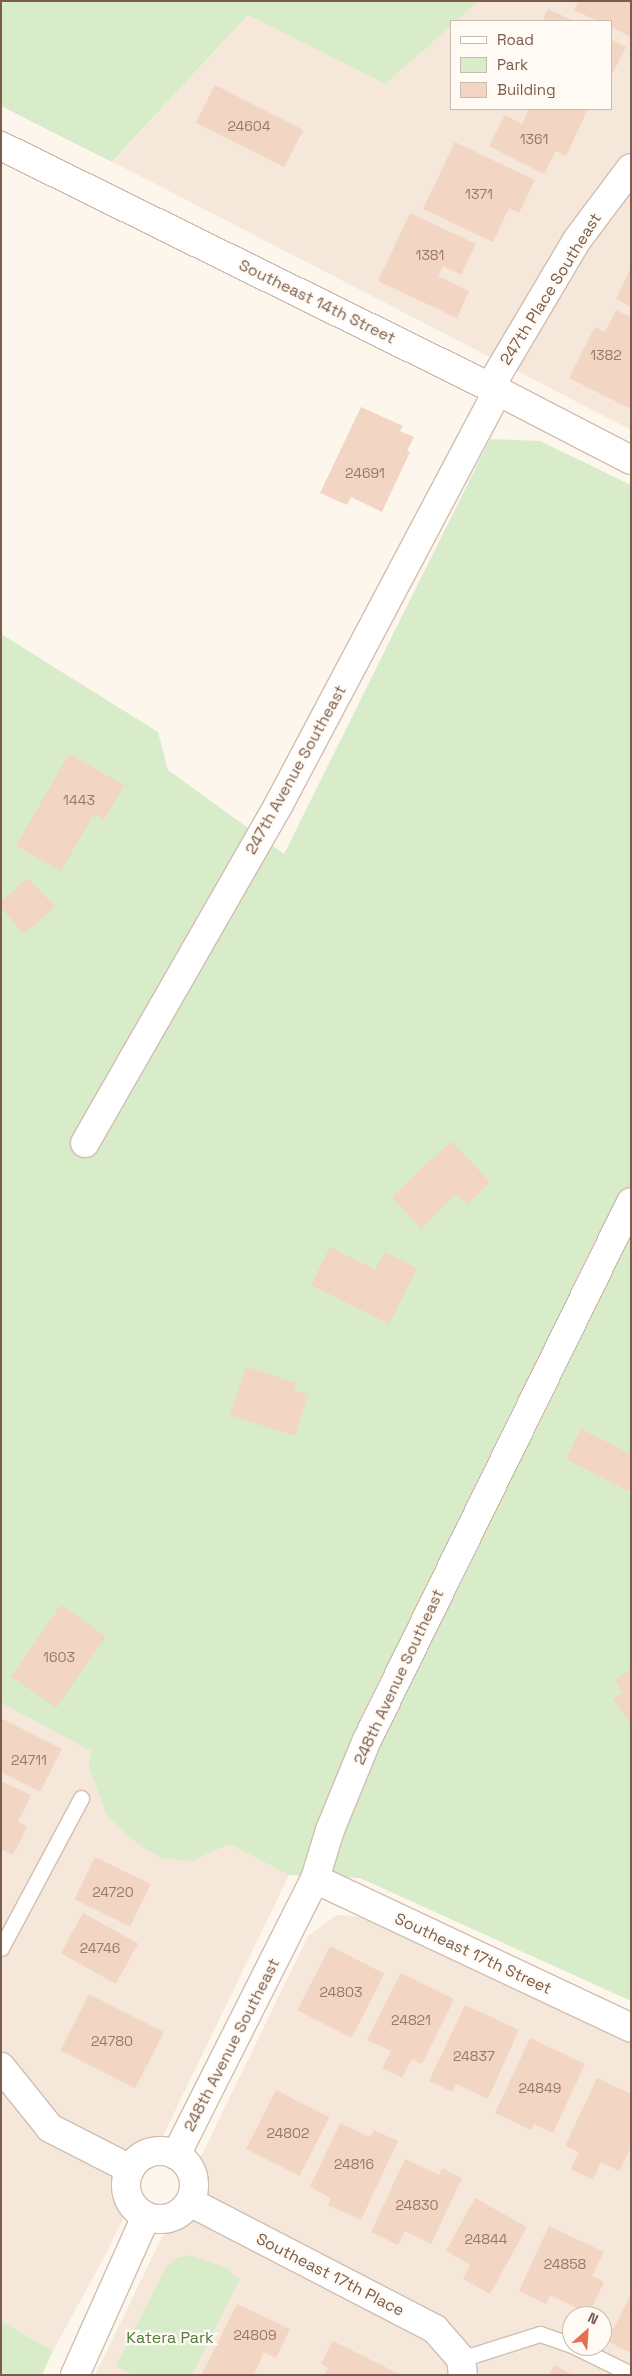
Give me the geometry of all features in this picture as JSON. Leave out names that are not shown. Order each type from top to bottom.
[{"type":"street","name":"Southeast 14th Street","points":[[1,146],[494,389],[631,460]]},
{"type":"street","name":"247th Place Southeast","points":[[494,389],[577,240],[631,168]]},
{"type":"street","name":"247th Avenue Southeast","points":[[85,1143],[279,804],[494,389]]},
{"type":"street","name":"248th Avenue Southeast","points":[[176,2155],[315,1879],[330,1830],[367,1740],[631,1202]]},
{"type":"street","name":"Southeast 17th Street","points":[[315,1879],[631,2028]]},
{"type":"street","points":[[1,2067],[50,2128],[130,2168]]},
{"type":"street","points":[[166,2151],[176,2155],[191,2170],[194,2192],[190,2202],[176,2216],[166,2219],[146,2216],[130,2203],[127,2194],[130,2168],[146,2154],[166,2151]]},
{"type":"street","name":"Southeast 17th Place","points":[[190,2202],[435,2329],[462,2367]]},
{"type":"street","points":[[75,2375],[146,2216]]},
{"type":"lane","points":[[1,1948],[81,1798]]},
{"type":"lane","points":[[462,2367],[540,2334],[562,2341]]},
{"type":"lane","points":[[595,2356],[631,2374]]},
{"type":"shaded area","points":[[479,1],[631,1],[631,430],[113,162],[248,15],[385,84],[450,27],[450,110],[612,110],[612,20],[457,20]]},
{"type":"shaded area","points":[[1,1703],[91,1751],[216,1849],[229,1844],[289,1875],[107,2252],[53,2351],[1,2321]]},
{"type":"shaded area","points":[[337,1915],[365,1917],[631,2043],[631,2375],[95,2375],[308,1936]]},
{"type":"green space","points":[[1,1],[479,1],[457,20],[450,20],[450,27],[385,84],[248,15],[112,162],[1,106]]},
{"type":"green space","points":[[490,439],[540,441],[631,485],[631,2001],[360,1878],[289,1875],[229,1844],[192,1861],[162,1858],[139,1845],[107,1816],[89,1767],[91,1751],[1,1703],[1,634],[158,732],[168,770],[284,854]]},
{"type":"green space","name":"Katera Park","points":[[189,2255],[230,2269],[232,2275],[240,2279],[192,2375],[133,2375],[116,2366],[166,2267],[177,2258]]},
{"type":"green space","points":[[1,2321],[53,2351],[42,2375],[1,2375]]},
{"type":"building","points":[[578,1],[631,1],[631,37],[612,28],[612,20],[596,20],[574,10]]},
{"type":"building","points":[[548,9],[572,20],[542,20]]},
{"type":"building","points":[[612,40],[626,47],[612,75]]},
{"type":"building","points":[[215,85],[303,130],[284,167],[196,122]]},
{"type":"building","points":[[529,110],[588,110],[566,156],[556,151],[544,174],[489,146],[505,115],[522,124]]},
{"type":"building","points":[[455,142],[535,180],[519,213],[509,208],[493,242],[423,209]]},
{"type":"building","points":[[410,213],[476,244],[461,275],[443,266],[438,276],[469,291],[457,318],[378,281]]},
{"type":"building","points":[[631,268],[631,307],[616,299]]},
{"type":"building","points":[[616,310],[631,317],[631,409],[569,378],[595,327],[605,332]]},
{"type":"building","points":[[361,407],[403,426],[400,431],[414,437],[407,451],[410,452],[382,512],[351,497],[347,505],[320,493]]},
{"type":"building","points":[[69,754],[124,785],[104,820],[94,814],[61,871],[16,846]]},
{"type":"building","points":[[28,878],[55,907],[24,934],[1,908],[1,901]]},
{"type":"building","points":[[451,1141],[490,1182],[467,1204],[457,1194],[421,1229],[392,1197]]},
{"type":"building","points":[[330,1247],[375,1270],[385,1252],[417,1268],[389,1324],[311,1285]]},
{"type":"building","points":[[246,1367],[296,1383],[294,1390],[308,1395],[295,1436],[230,1415]]},
{"type":"building","points":[[581,1429],[629,1453],[631,1450],[631,1488],[628,1491],[566,1459]]},
{"type":"building","points":[[61,1605],[106,1637],[56,1708],[11,1676]]},
{"type":"building","points":[[631,1669],[631,1725],[613,1699],[623,1692],[615,1680]]},
{"type":"building","points":[[1,1718],[62,1749],[40,1792],[1,1772]]},
{"type":"building","points":[[1,1781],[31,1795],[18,1822],[27,1827],[13,1855],[1,1849]]},
{"type":"building","points":[[95,1857],[151,1884],[130,1926],[74,1899]]},
{"type":"building","points":[[83,1913],[138,1944],[116,1984],[61,1953]]},
{"type":"building","points":[[330,1946],[384,1974],[352,2038],[297,2010]]},
{"type":"building","points":[[401,1973],[454,1999],[422,2064],[412,2059],[402,2078],[382,2068],[391,2051],[367,2040]]},
{"type":"building","points":[[89,1994],[164,2032],[135,2088],[60,2050]]},
{"type":"building","points":[[465,2005],[519,2030],[488,2099],[456,2084],[453,2092],[429,2081]]},
{"type":"building","points":[[530,2038],[585,2064],[553,2133],[534,2124],[531,2130],[495,2113]]},
{"type":"building","points":[[597,2078],[631,2094],[631,2147],[619,2171],[601,2162],[593,2180],[571,2169],[579,2152],[565,2146]]},
{"type":"building","points":[[276,2090],[329,2117],[299,2176],[246,2149]]},
{"type":"building","points":[[340,2123],[370,2137],[374,2130],[398,2141],[361,2220],[328,2205],[331,2198],[310,2187]]},
{"type":"building","points":[[405,2159],[439,2175],[442,2168],[462,2178],[431,2244],[405,2231],[398,2245],[371,2232]]},
{"type":"building","points":[[475,2198],[527,2227],[490,2294],[463,2279],[470,2265],[446,2251]]},
{"type":"building","points":[[549,2226],[604,2252],[592,2276],[604,2282],[593,2306],[573,2306],[550,2295],[546,2304],[519,2291]]},
{"type":"building","points":[[631,2294],[631,2353],[612,2344],[612,2331]]},
{"type":"building","points":[[237,2304],[290,2329],[276,2358],[264,2352],[254,2375],[202,2374]]},
{"type":"building","points":[[333,2341],[401,2375],[324,2375],[328,2368],[321,2364]]},
{"type":"building","points":[[554,2365],[573,2375],[549,2375]]}]
